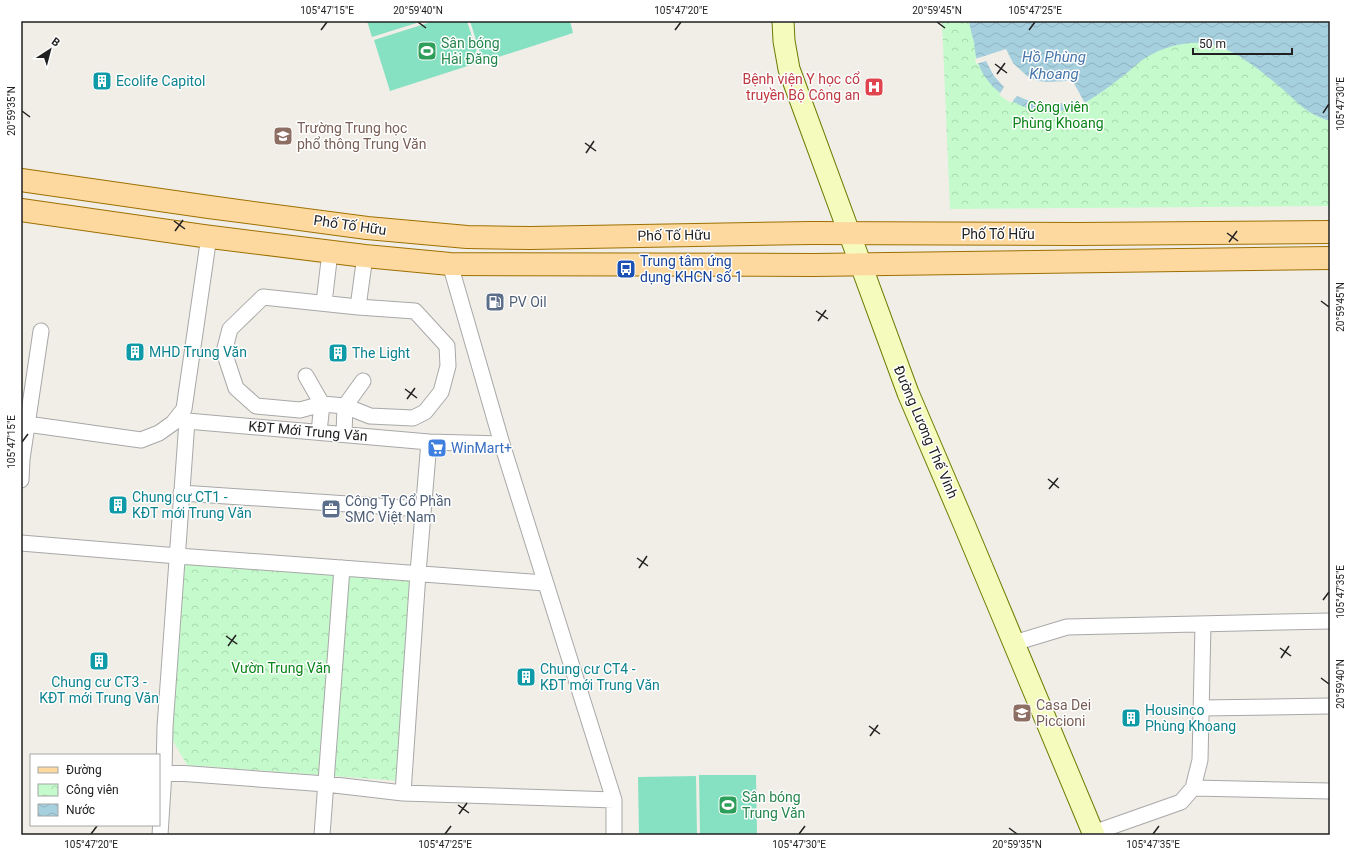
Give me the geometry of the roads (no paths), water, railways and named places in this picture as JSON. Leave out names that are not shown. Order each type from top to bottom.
[{"type":"main road","name":"Phố Tố Hữu","points":[[21,180],[209,207],[394,231],[467,237],[530,238],[848,233],[1077,234],[1330,232]]},
{"type":"main road","points":[[206,236],[209,207]]},
{"type":"main road","name":"Phố Tố Hữu","points":[[21,210],[330,252],[450,264],[859,264],[1330,258]]},
{"type":"street","name":"Đường Lương Thế Vinh","points":[[783,21],[784,41],[789,69],[859,264],[908,393],[1094,834]]},
{"type":"street","points":[[27,424],[141,440],[159,433],[173,423],[184,409],[206,236]]},
{"type":"street","points":[[324,303],[330,252]]},
{"type":"street","points":[[358,307],[365,256]]},
{"type":"street","points":[[450,264],[502,444],[614,800],[614,835]]},
{"type":"street","points":[[263,297],[324,303],[415,311],[447,346],[448,366],[441,392],[425,412],[413,418],[370,416],[345,406],[322,404],[300,410],[256,406],[236,388],[224,352],[230,330],[263,297]]},
{"type":"street","points":[[21,480],[22,459],[41,331]]},
{"type":"street","points":[[306,376],[322,404],[319,432]]},
{"type":"street","points":[[344,434],[345,406],[363,381]]},
{"type":"street","name":"KĐT Mới Trung Văn","points":[[160,835],[165,727],[178,556],[186,421],[429,442],[502,444]]},
{"type":"street","points":[[403,793],[418,573],[429,442]]},
{"type":"street","points":[[181,493],[423,509]]},
{"type":"street","points":[[21,543],[545,583]]},
{"type":"street","points":[[322,835],[342,568]]},
{"type":"street","points":[[1014,643],[1067,626],[1330,621]]},
{"type":"street","points":[[1094,834],[1181,802],[1193,788],[1200,760],[1203,624]]},
{"type":"street","points":[[1201,708],[1330,706]]},
{"type":"street","points":[[164,772],[326,784],[403,793],[614,800]]},
{"type":"street","points":[[1193,788],[1330,791]]},
{"type":"water","name":"Hồ Phùng Khoang","points":[[969,21],[1330,21],[1330,121],[1305,109],[1248,62],[1225,49],[1202,43],[1181,44],[1153,53],[1104,90],[1079,105],[1066,110],[1052,112],[1038,111],[1022,106],[1001,94],[985,77],[977,60]]},
{"type":"place","name":"Sân bóng Hải Đăng","points":[[427,51]]},
{"type":"place","name":"Ecolife Capitol","points":[[102,81]]},
{"type":"place","name":"Bệnh viện Y học cổ truyền Bộ Công an","points":[[874,87]]},
{"type":"place","name":"Trường Trung học phổ thông Trung Văn","points":[[283,136]]},
{"type":"place","name":"Trung tâm ứng dụng KHCN số 1","points":[[626,269]]},
{"type":"place","name":"PV Oil","points":[[495,302]]},
{"type":"place","name":"MHD Trung Văn","points":[[135,352]]},
{"type":"place","name":"The Light","points":[[338,353]]},
{"type":"place","name":"WinMart+","points":[[437,448]]},
{"type":"place","name":"Chung cư CT1 - KĐT mới Trung Văn","points":[[118,505]]},
{"type":"place","name":"Công Ty Cổ Phần SMC Việt Nam","points":[[331,509]]},
{"type":"place","name":"Chung cư CT3 - KĐT mới Trung Văn","points":[[99,661]]},
{"type":"place","name":"Chung cư CT4 - KĐT mới Trung Văn","points":[[526,677]]},
{"type":"place","name":"Casa Dei Piccioni","points":[[1022,713]]},
{"type":"place","name":"Housinco Phùng Khoang","points":[[1131,718]]},
{"type":"place","name":"Sân bóng Trung Văn","points":[[728,805]]},
{"type":"park label","name":"Công viên Phùng Khoang","points":[[1058,116]]},
{"type":"park label","name":"Vườn Trung Văn","points":[[281,668]]}]
